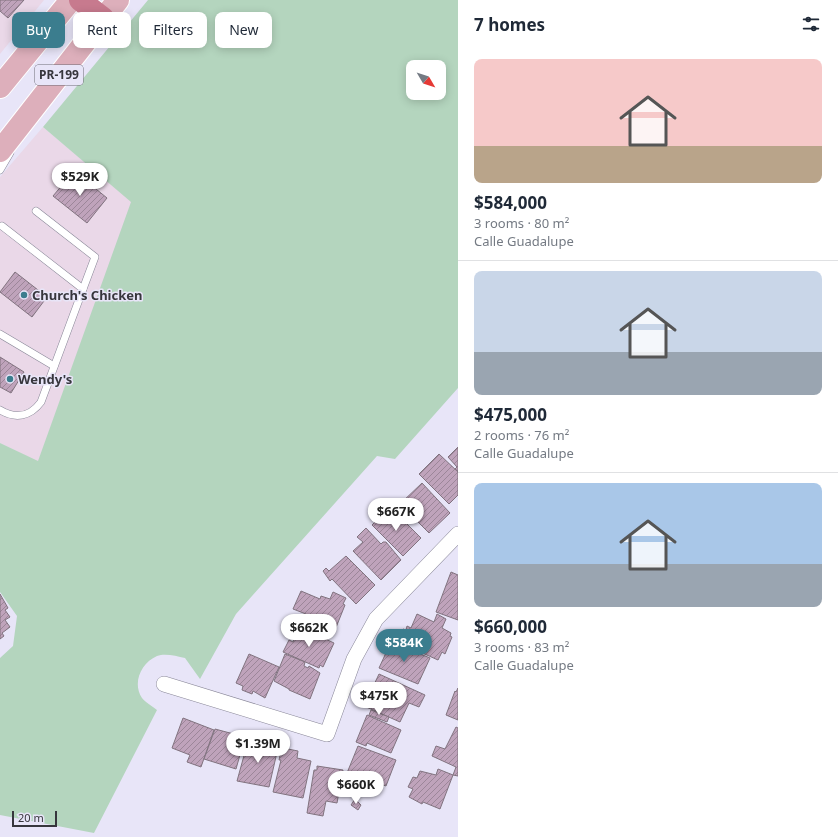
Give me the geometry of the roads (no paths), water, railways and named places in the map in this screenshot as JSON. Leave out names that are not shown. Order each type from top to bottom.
[{"type":"highway","points":[[80,0],[95,12]]},
{"type":"main road","name":"PR-199","points":[[0,87],[71,0]]},
{"type":"main road","name":"PR-199","points":[[108,12],[118,0]]},
{"type":"main road","name":"PR-199","points":[[0,151],[80,48]]},
{"type":"street","points":[[164,684],[327,734],[354,659],[376,619],[452,548],[458,534]]},
{"type":"lane","points":[[0,170],[9,155],[25,119]]},
{"type":"lane","points":[[0,410],[11,416],[16,416],[29,412],[37,407],[41,402],[95,257],[36,211]]},
{"type":"lane","points":[[1,224],[83,289]]},
{"type":"lane","points":[[0,334],[54,366]]},
{"type":"place","name":"Church's Chicken","points":[[24,295]]},
{"type":"place","name":"Wendy's","points":[[10,379]]}]
